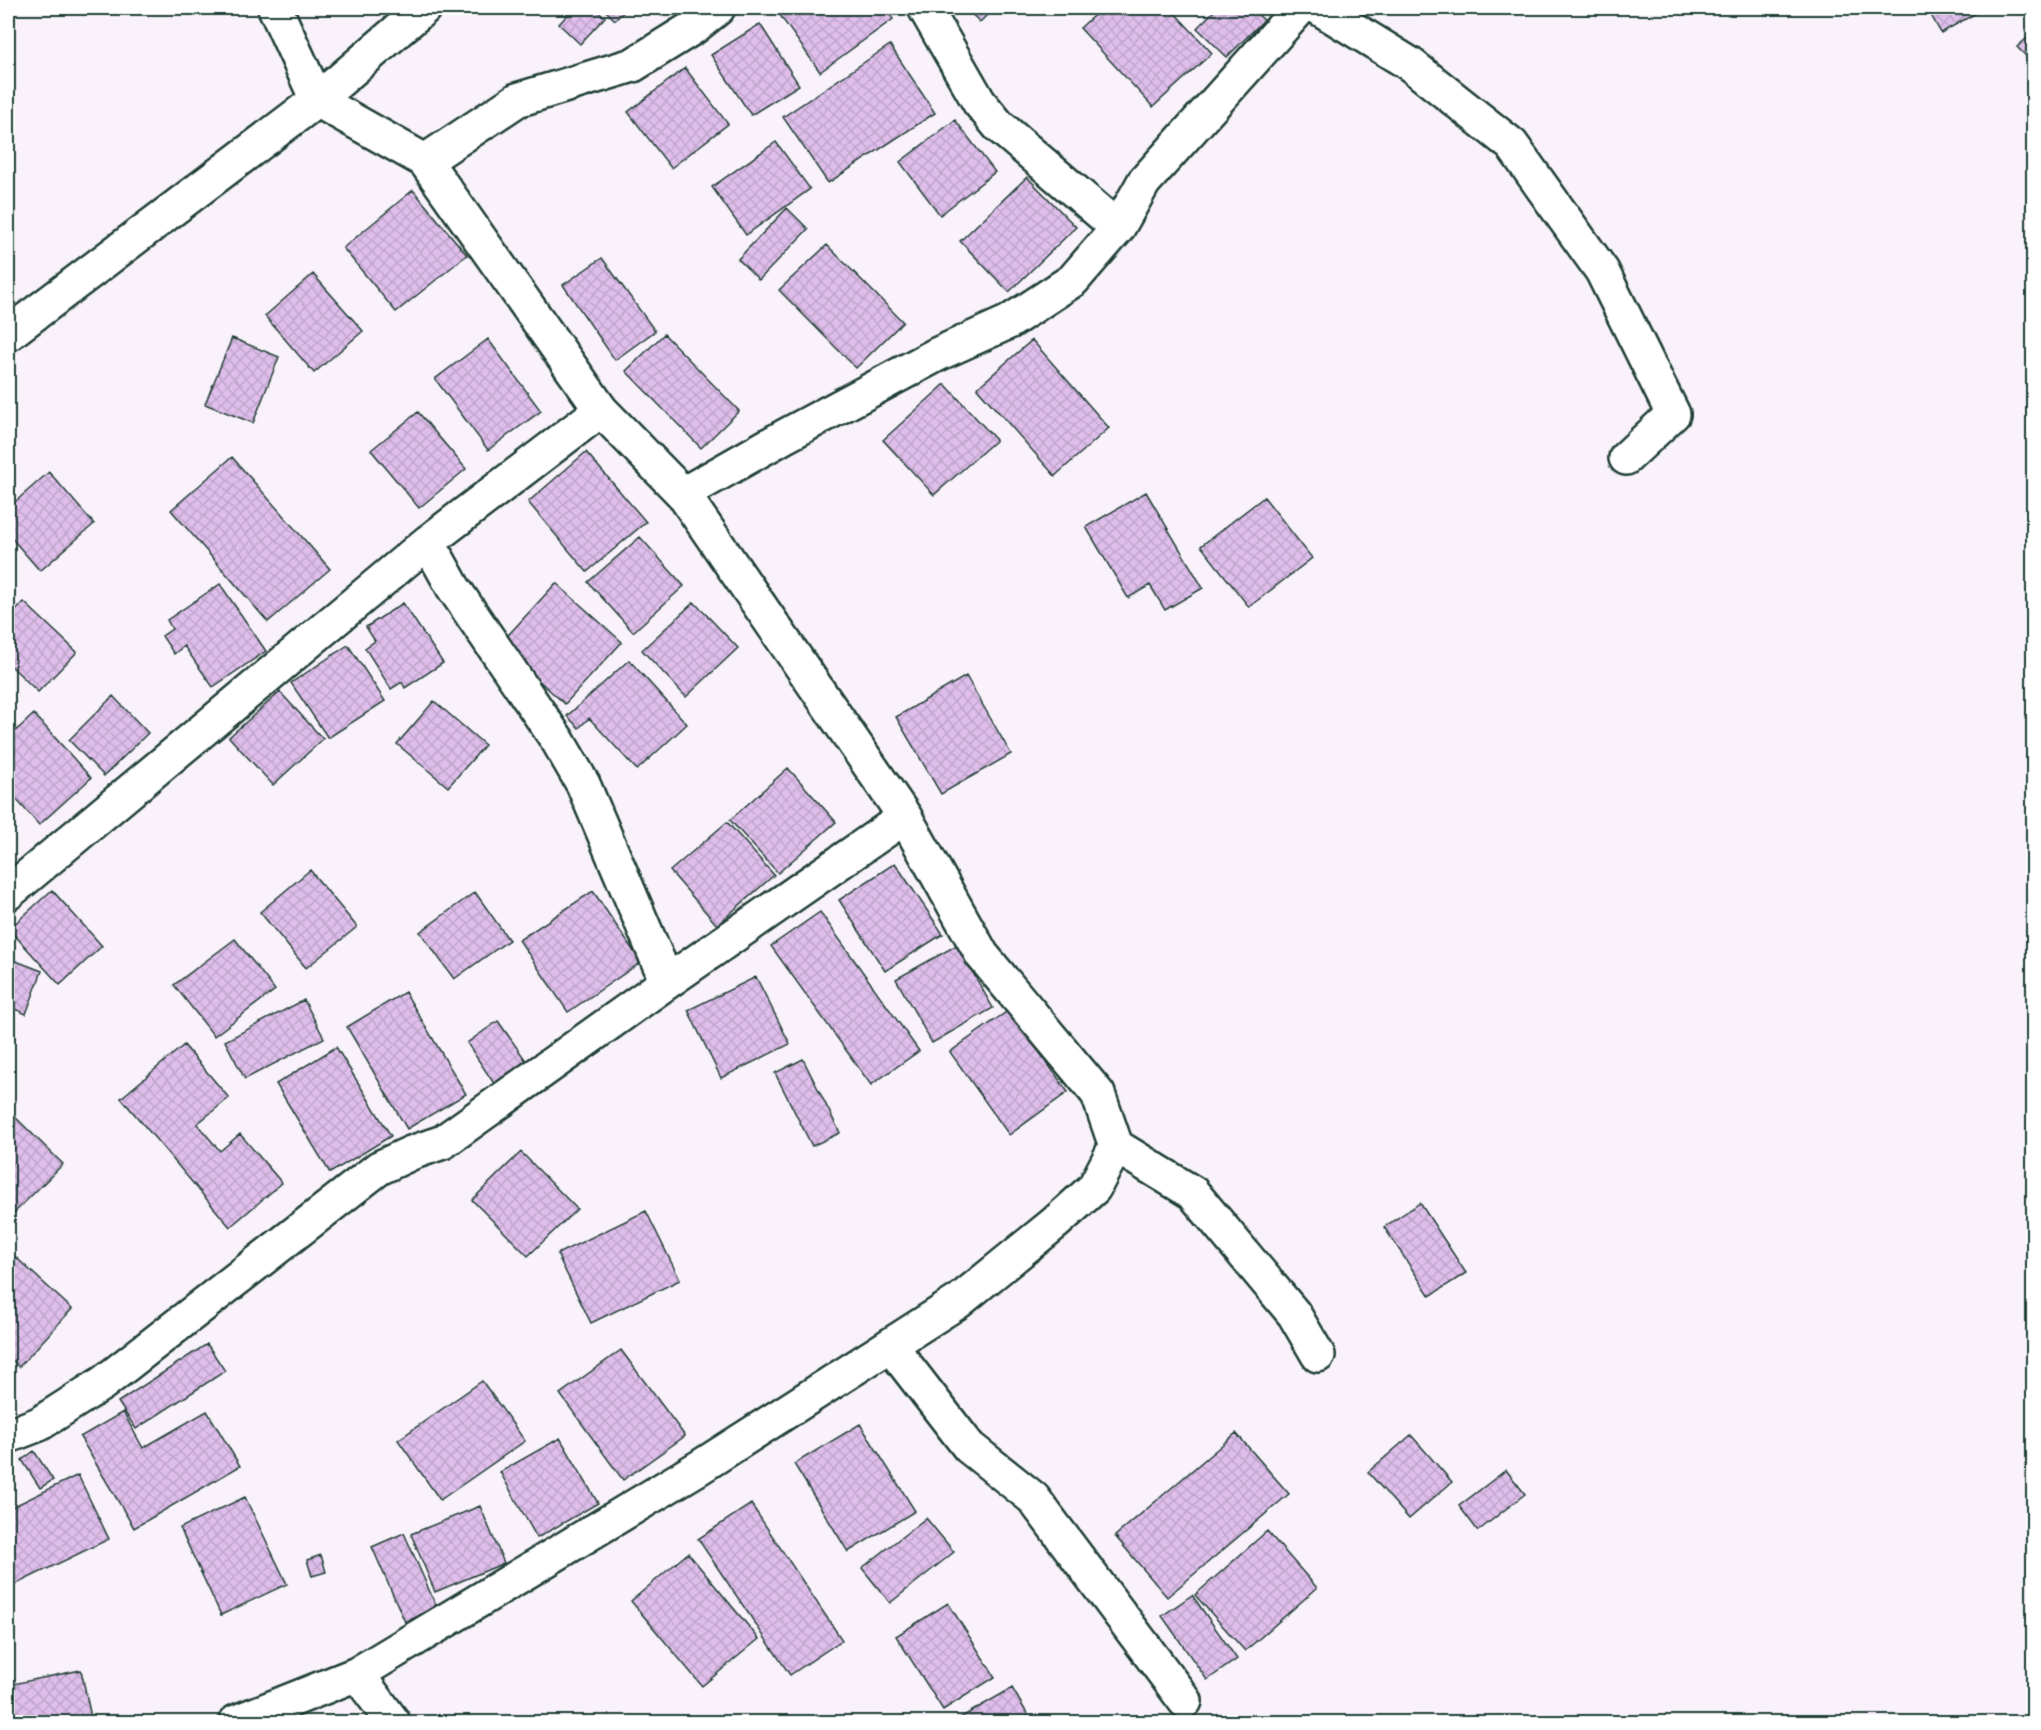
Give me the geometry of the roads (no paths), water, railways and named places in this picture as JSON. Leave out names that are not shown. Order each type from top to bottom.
[{"type":"street","points":[[275,8],[317,100],[425,161],[601,410],[683,494],[905,817],[982,955],[1098,1094],[1116,1146],[1193,1193],[1294,1314],[1318,1355]]},
{"type":"street","points":[[8,334],[317,100],[424,8]]},
{"type":"street","points":[[425,161],[517,100],[633,64],[694,27],[718,8]]},
{"type":"street","points":[[925,8],[979,102],[999,126],[1118,228]]},
{"type":"street","points":[[683,494],[938,354],[1009,322],[1073,280],[1118,228],[1144,182],[1300,8]]},
{"type":"street","points":[[1318,8],[1410,63],[1512,145],[1602,272],[1673,414],[1626,458]]},
{"type":"street","points":[[8,894],[428,542],[601,410]]},
{"type":"street","points":[[428,542],[453,587],[558,741],[583,784],[667,982]]},
{"type":"street","points":[[8,1436],[39,1424],[103,1383],[379,1168],[411,1153],[443,1142],[667,982],[905,817]]},
{"type":"street","points":[[236,1722],[357,1674],[700,1467],[959,1301],[1055,1223],[1094,1188],[1116,1146]]},
{"type":"street","points":[[890,1345],[969,1448],[1033,1498],[1185,1701]]},
{"type":"street","points":[[357,1674],[393,1722]]}]
